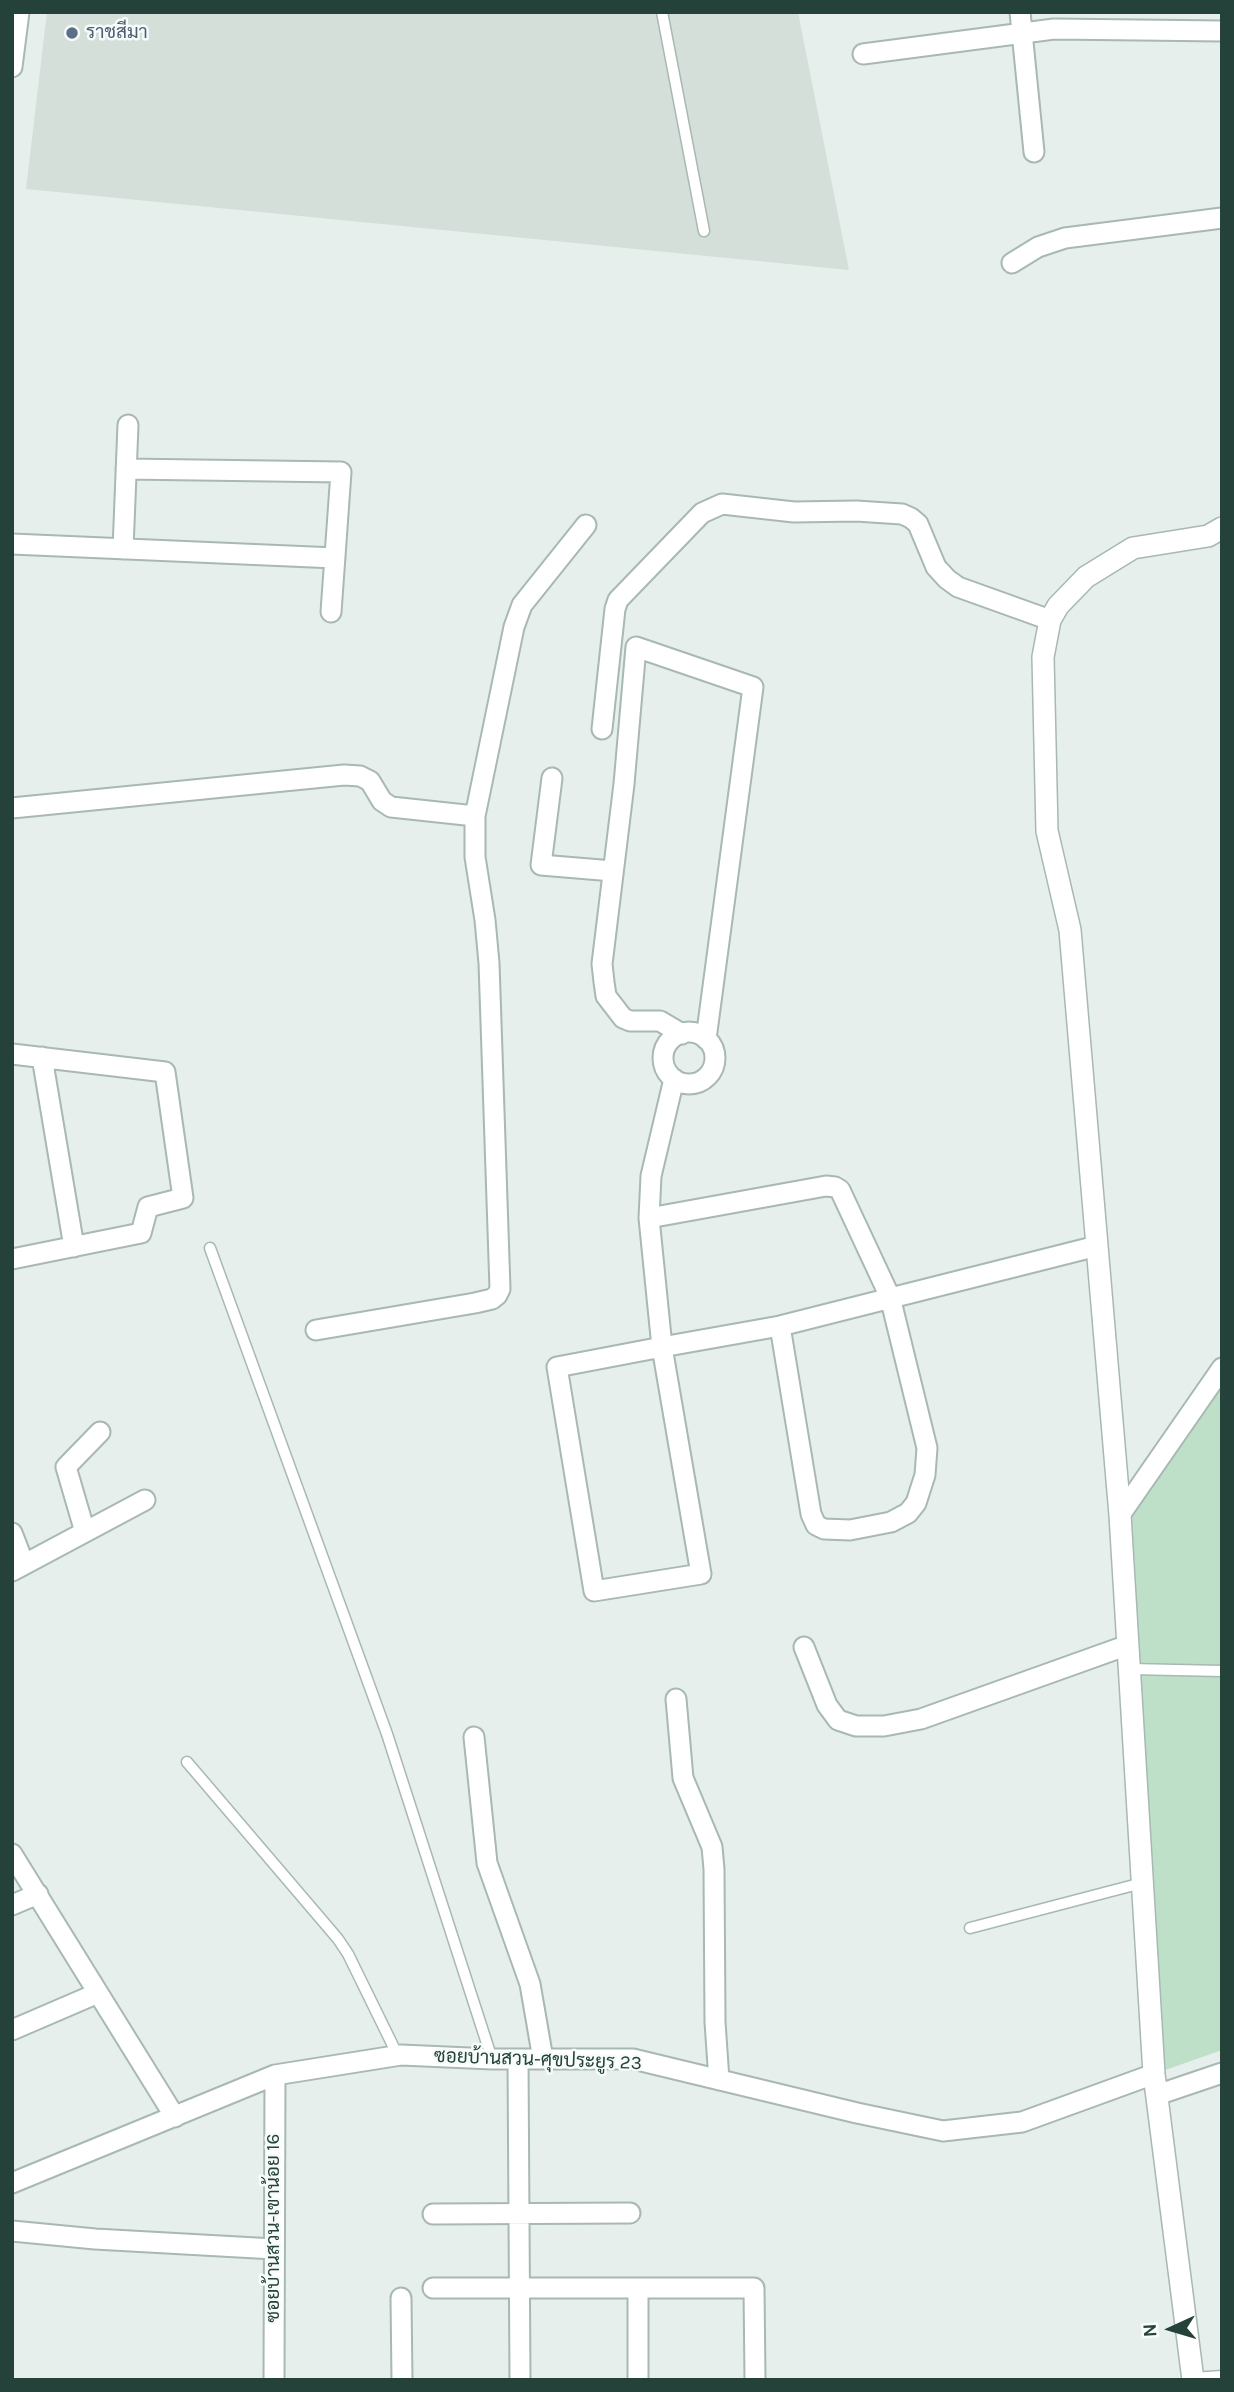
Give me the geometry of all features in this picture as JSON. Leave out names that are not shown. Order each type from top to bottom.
[{"type":"street","points":[[12,67],[19,12]]},
{"type":"street","points":[[863,54],[1021,22],[1054,29],[1222,32]]},
{"type":"street","points":[[1021,22],[1034,152]]},
{"type":"street","points":[[1012,263],[1038,247],[1065,238],[1222,218]]},
{"type":"street","points":[[123,549],[128,425]]},
{"type":"street","points":[[126,469],[341,472],[331,612]]},
{"type":"street","points":[[602,729],[618,600],[702,513],[722,504],[794,512],[856,511],[902,514],[918,524],[936,566],[958,587],[1050,620]]},
{"type":"street","points":[[316,1330],[475,1303],[498,1295],[500,1289],[489,963],[475,857],[475,816],[514,627],[522,605],[586,525]]},
{"type":"street","points":[[1193,2379],[1155,2085],[1120,1515],[1070,930],[1047,831],[1043,657],[1050,620],[1058,606],[1086,577],[1133,548],[1208,536],[1222,528]]},
{"type":"street","points":[[12,544],[335,558]]},
{"type":"street","points":[[682,1034],[660,1021],[630,1021],[624,1018],[606,996],[602,964],[624,784],[636,647],[753,687],[706,1039]]},
{"type":"street","points":[[12,808],[344,775],[360,776],[370,781],[382,801],[391,807],[475,816]]},
{"type":"street","points":[[552,778],[541,865],[613,871]]},
{"type":"street","points":[[682,1034],[698,1034],[706,1039],[715,1054],[712,1072],[698,1083],[689,1084],[674,1079],[665,1066],[665,1050],[675,1037],[682,1034]]},
{"type":"street","points":[[12,1054],[165,1072],[183,1198],[148,1207],[141,1233],[12,1259]]},
{"type":"street","points":[[42,1058],[74,1247]]},
{"type":"street","points":[[674,1079],[651,1176],[649,1218],[662,1347],[701,1574],[594,1591],[557,1367],[662,1347],[780,1326],[1097,1246]]},
{"type":"street","points":[[649,1218],[826,1186],[835,1186],[840,1190],[890,1297],[927,1448],[927,1463],[916,1503],[908,1514],[871,1528],[850,1531],[824,1529],[816,1525],[811,1514],[780,1326]]},
{"type":"street","points":[[1120,1515],[1222,1368]]},
{"type":"street","points":[[85,1532],[66,1467],[100,1432]]},
{"type":"street","points":[[12,1533],[18,1568],[145,1500]]},
{"type":"street","points":[[804,1647],[827,1705],[838,1720],[856,1726],[884,1726],[921,1719],[1128,1645]]},
{"type":"street","points":[[676,1699],[683,1779],[712,1847],[715,1869],[715,2022],[719,2080]]},
{"type":"street","points":[[474,1737],[487,1863],[530,1984],[543,2059]]},
{"type":"street","points":[[12,1854],[175,2116]]},
{"type":"street","points":[[12,1905],[38,1894]]},
{"type":"street","points":[[12,2030],[98,1993]]},
{"type":"street","name":"ซอยบ้านสวน-ศุขประยูร 23","points":[[12,2183],[275,2075],[398,2056],[632,2059],[943,2131],[1022,2122],[1155,2085],[1222,2073]]},
{"type":"street","points":[[518,2059],[520,2380]]},
{"type":"street","name":"ซอยบ้านสวน-เขาน้อย 16","points":[[274,2380],[275,2075]]},
{"type":"street","points":[[433,2214],[630,2213]]},
{"type":"street","points":[[12,2231],[95,2239],[274,2249]]},
{"type":"street","points":[[433,2288],[754,2288],[755,2380]]},
{"type":"street","points":[[638,2288],[638,2380]]},
{"type":"street","points":[[401,2298],[402,2380]]},
{"type":"lane","points":[[662,12],[704,231]]},
{"type":"lane","points":[[209,1248],[387,1734],[492,2059]]},
{"type":"lane","points":[[1130,1669],[1222,1671]]},
{"type":"lane","points":[[187,1762],[338,1939],[398,2056]]},
{"type":"lane","points":[[970,1928],[1142,1882]]},
{"type":"lane","points":[[1193,2379],[1222,2376]]},
{"type":"shaded area","points":[[47,12],[798,12],[849,270],[26,189]]},
{"type":"green space","points":[[1222,1368],[1222,2050],[1154,2074],[1120,1515]]},
{"type":"place","name":"ราชสีมา","points":[[72,33]]}]
